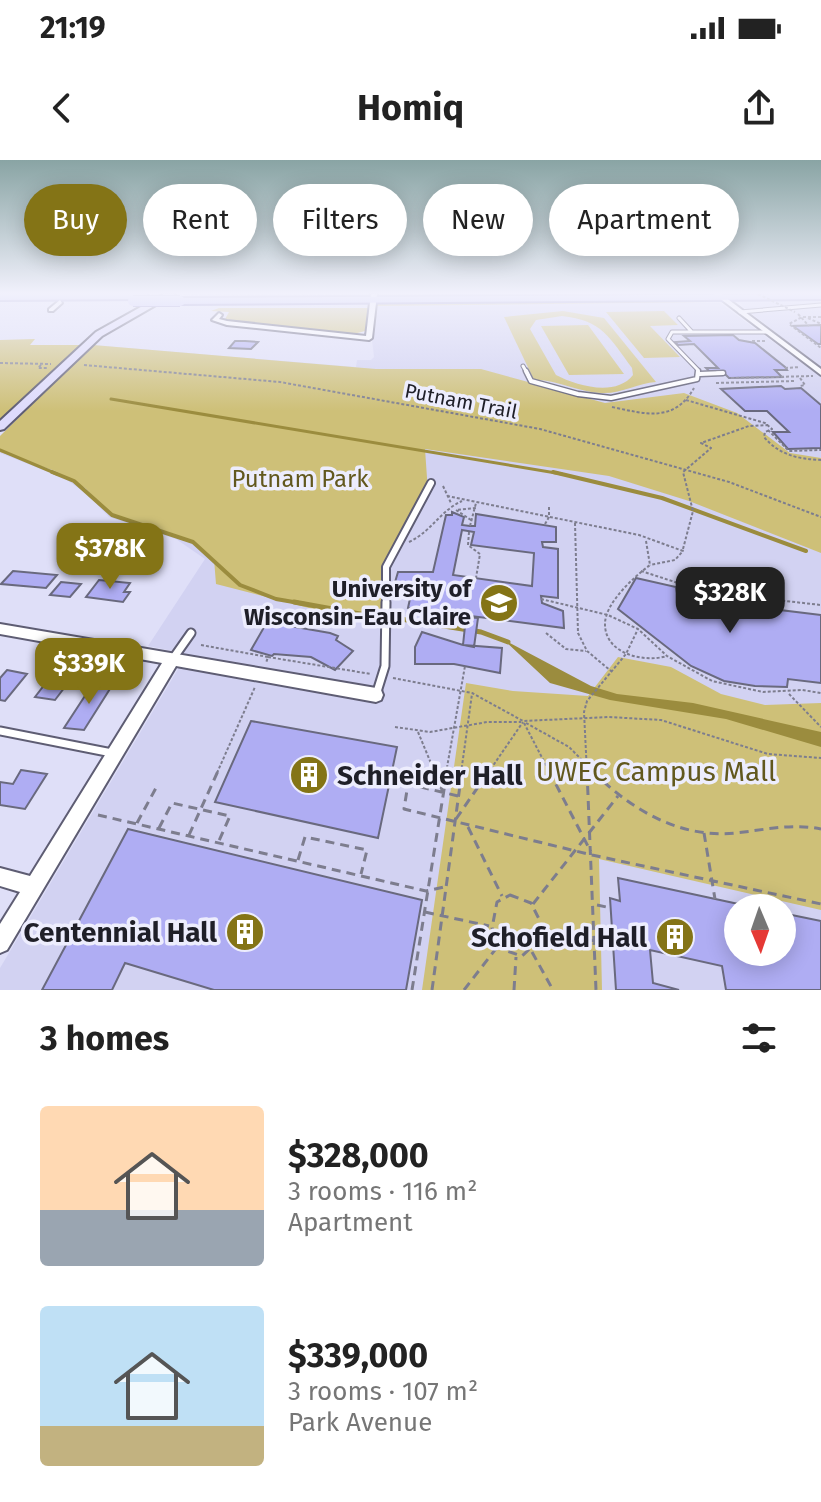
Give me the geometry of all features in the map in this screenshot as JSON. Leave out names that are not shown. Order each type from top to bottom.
[{"type":"main road","points":[[0,427],[101,333]]},
{"type":"street","points":[[319,333],[369,338],[370,333]]},
{"type":"street","points":[[768,333],[818,375]]},
{"type":"street","points":[[0,629],[376,695]]},
{"type":"street","points":[[0,943],[172,660]]},
{"type":"street","points":[[0,877],[34,886]]},
{"type":"lane","points":[[671,333],[668,337],[698,379]]},
{"type":"lane","points":[[523,366],[531,381],[598,398],[626,396],[723,373]]},
{"type":"lane","points":[[376,695],[386,643],[386,567],[431,483]]},
{"type":"lane","points":[[172,660],[191,633]]},
{"type":"lane","points":[[0,731],[115,754]]},
{"type":"path","points":[[800,333],[821,348]]},
{"type":"path","points":[[0,363],[42,364],[52,366],[38,368],[42,364]]},
{"type":"path","name":"Putnam Trail","points":[[76,370],[86,365],[280,382],[540,429],[755,490],[821,517]]},
{"type":"path","points":[[698,379],[818,375]]},
{"type":"path","points":[[799,377],[805,385],[800,386]]},
{"type":"path","points":[[698,379],[795,381]]},
{"type":"path","points":[[610,406],[627,411],[677,409],[698,379]]},
{"type":"path","points":[[686,400],[768,428],[789,451],[821,450]]},
{"type":"path","points":[[667,656],[644,659],[626,654],[606,632],[605,620],[627,582],[650,565],[675,560],[683,551],[693,511],[684,470],[711,448],[701,443],[749,426],[768,428]]},
{"type":"path","points":[[768,428],[764,437],[785,454],[821,460]]},
{"type":"path","points":[[443,486],[452,505]]},
{"type":"path","points":[[447,496],[639,535],[683,551]]},
{"type":"path","points":[[405,545],[426,534],[442,512],[467,501]]},
{"type":"path","points":[[470,526],[477,502]]},
{"type":"path","points":[[545,524],[549,517],[549,505]]},
{"type":"path","points":[[471,520],[456,510],[476,508]]},
{"type":"path","points":[[575,523],[578,633],[587,651],[612,672]]},
{"type":"path","points":[[469,532],[468,545],[480,554],[476,578]]},
{"type":"path","points":[[646,539],[650,565]]},
{"type":"path","points":[[641,571],[664,582],[692,588],[821,605]]},
{"type":"path","points":[[541,599],[608,615],[638,629],[667,656],[697,674],[727,686],[788,693],[802,690],[821,693]]},
{"type":"path","points":[[596,990],[595,904],[584,720],[587,701],[626,654],[638,629]]},
{"type":"path","points":[[546,633],[566,649],[587,651]]},
{"type":"path","points":[[268,657],[472,693],[572,749],[619,795],[652,815],[704,833],[730,835],[788,824],[821,829]]},
{"type":"path","points":[[412,990],[465,666]]},
{"type":"path","points":[[188,836],[254,690]]},
{"type":"path","points":[[432,990],[472,693]]},
{"type":"path","points":[[788,693],[821,727]]},
{"type":"path","points":[[395,727],[418,732],[468,724],[523,721],[609,717],[661,720],[768,754],[821,758]]},
{"type":"path","points":[[455,821],[523,721]]},
{"type":"path","points":[[523,721],[592,855]]},
{"type":"path","points":[[418,732],[444,793]]},
{"type":"path","points":[[458,796],[408,784],[404,809],[592,855],[821,904]]},
{"type":"path","points":[[137,824],[157,786]]},
{"type":"path","points":[[533,904],[619,795]]},
{"type":"path","points":[[159,829],[172,803],[230,816],[218,843]]},
{"type":"path","points":[[98,815],[426,891],[444,887]]},
{"type":"path","points":[[467,825],[503,897]]},
{"type":"path","points":[[704,833],[715,899]]},
{"type":"path","points":[[297,861],[305,837],[367,850],[361,876]]},
{"type":"path","points":[[518,895],[533,904],[542,929],[540,940],[532,951],[516,956],[499,945],[490,926],[494,909],[503,897],[518,895]]},
{"type":"path","points":[[595,904],[611,908]]},
{"type":"path","points":[[425,911],[490,926]]},
{"type":"path","points":[[542,929],[596,941]]},
{"type":"path","points":[[464,990],[499,945]]},
{"type":"path","points":[[532,951],[553,990]]},
{"type":"path","points":[[514,990],[516,956]]},
{"type":"shaded area","name":"University of Wisconsin-Eau Claire","points":[[373,333],[761,333],[821,377],[821,990],[0,990],[0,968],[187,654],[148,646],[205,559],[176,539],[109,517],[87,494],[64,478],[0,453],[0,436],[93,345],[356,367],[357,360],[371,360],[374,357]]},
{"type":"shaded area","points":[[776,333],[821,333],[821,368]]},
{"type":"shaded area","points":[[504,640],[591,686],[617,694],[693,703],[821,732],[821,747],[726,719],[610,700],[550,683]]},
{"type":"green space","points":[[511,333],[532,333],[556,375],[574,383],[607,388],[626,382],[633,375],[632,368],[605,333],[616,333],[656,382],[601,393],[534,380]]},
{"type":"green space","points":[[545,333],[594,333],[624,374],[569,375]]},
{"type":"green space","points":[[623,333],[657,333],[680,357],[644,358]]},
{"type":"green space","points":[[35,339],[30,345],[84,345],[0,421],[0,340]]},
{"type":"green space","name":"Putnam Park","points":[[93,345],[376,369],[481,369],[605,403],[684,393],[737,413],[790,453],[821,458],[821,553],[689,501],[609,476],[425,449],[428,492],[386,567],[386,628],[216,584],[214,559],[193,542],[112,515],[85,488],[55,471],[0,452],[0,436]]},
{"type":"green space","name":"UWEC Campus Mall","points":[[618,657],[671,667],[721,694],[765,705],[821,703],[821,910],[796,904],[796,894],[751,894],[599,859],[602,990],[422,990],[466,683],[513,691],[588,696]]},
{"type":"building","points":[[802,333],[821,333],[821,344]]},
{"type":"building","points":[[733,335],[739,340],[755,343],[785,367],[787,370],[775,370],[782,377],[729,378],[722,371],[710,372],[706,368],[718,368],[694,344],[678,345],[675,342],[690,341],[684,336]]},
{"type":"building","points":[[235,341],[258,342],[251,349],[229,348]]},
{"type":"building","points":[[781,386],[785,389],[801,388],[821,405],[821,448],[788,449],[773,432],[789,432],[767,411],[745,411],[721,389]]},
{"type":"building","points":[[452,512],[464,517],[462,525],[470,526],[475,526],[476,514],[556,527],[556,542],[542,542],[543,547],[558,549],[558,598],[541,596],[542,603],[563,611],[564,628],[408,608],[411,594],[393,589],[398,572],[433,572],[446,515],[452,515]],"holes":[[[462,530],[474,532],[471,545],[534,553],[532,586],[453,575]]]},
{"type":"building","points":[[13,571],[57,575],[46,588],[1,584]]},
{"type":"building","points":[[636,578],[676,587],[677,593],[753,603],[752,599],[770,601],[772,609],[821,615],[821,683],[788,679],[787,687],[755,686],[724,681],[691,666],[618,609]]},
{"type":"building","points":[[99,580],[130,583],[124,592],[130,592],[123,602],[86,597]]},
{"type":"building","points":[[61,582],[81,584],[70,597],[50,595]]},
{"type":"building","points":[[466,617],[478,618],[474,647],[463,645]]},
{"type":"building","points":[[267,622],[330,633],[338,636],[336,640],[353,651],[335,670],[311,657],[272,656],[251,650]]},
{"type":"building","points":[[422,632],[463,645],[502,648],[500,673],[454,664],[415,664],[415,647]]},
{"type":"building","points":[[7,670],[27,674],[5,701],[0,700],[0,678]]},
{"type":"building","points":[[52,675],[71,679],[55,700],[35,697]]},
{"type":"building","points":[[94,682],[113,684],[84,730],[64,728]]},
{"type":"building","name":"Schneider Hall","points":[[251,721],[397,747],[378,838],[215,802]]},
{"type":"building","points":[[21,770],[47,774],[25,809],[0,805],[0,782],[13,784]]},
{"type":"building","name":"Centennial Hall","points":[[128,829],[422,900],[406,990],[214,990],[125,963],[112,990],[42,990]]},
{"type":"building","name":"Schofield Hall","points":[[618,878],[724,901],[724,966],[796,966],[796,916],[821,921],[821,990],[726,990],[722,966],[650,950],[653,983],[679,990],[616,990],[610,898],[620,901]]},
{"type":"waterway","points":[[111,399],[560,474]]},
{"type":"waterway","points":[[0,450],[57,474]]},
{"type":"waterway","points":[[52,472],[74,481],[112,515],[193,542],[240,585],[276,599],[305,604]]},
{"type":"waterway","points":[[553,472],[560,474]]},
{"type":"waterway","points":[[560,474],[662,498],[806,551]]},
{"type":"waterway","points":[[294,602],[305,604]]},
{"type":"waterway","points":[[305,604],[371,616]]},
{"type":"waterway","points":[[401,619],[481,632],[508,642]]},
{"type":"place","name":"University of Wisconsin-Eau Claire","points":[[499,603]]},
{"type":"place","name":"Schneider Hall","points":[[309,775]]},
{"type":"place","name":"Centennial Hall","points":[[245,932]]},
{"type":"place","name":"Schofield Hall","points":[[675,937]]}]
